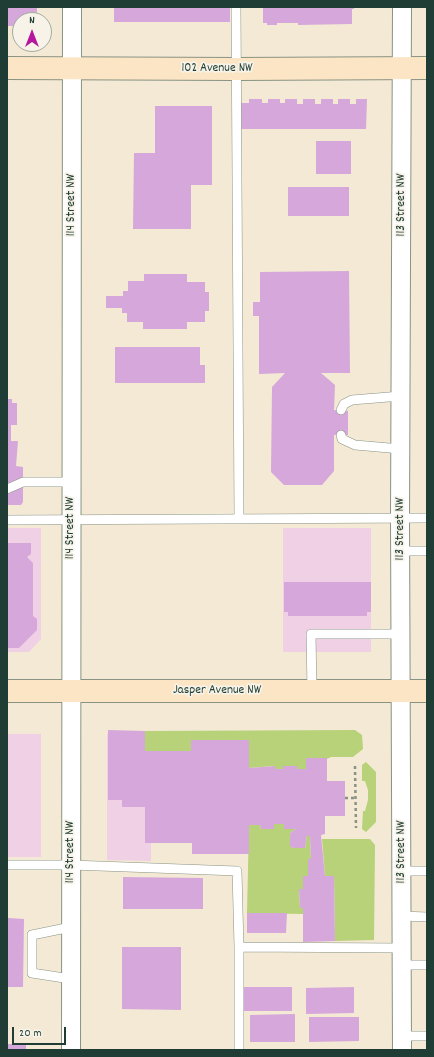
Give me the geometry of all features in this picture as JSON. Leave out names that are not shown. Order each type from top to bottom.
[{"type":"main road","name":"102 Avenue NW","points":[[7,68],[427,68]]},
{"type":"main road","name":"Jasper Avenue NW","points":[[7,691],[427,691]]},
{"type":"street","name":"114 Street NW","points":[[71,1050],[72,7]]},
{"type":"street","name":"113 Street NW","points":[[402,7],[400,518],[402,1043]]},
{"type":"lane","points":[[236,7],[239,518]]},
{"type":"lane","points":[[341,410],[344,404],[352,400],[401,396]]},
{"type":"lane","points":[[341,435],[342,439],[355,445],[401,449]]},
{"type":"lane","points":[[7,489],[23,482],[71,482]]},
{"type":"lane","points":[[7,520],[427,518]]},
{"type":"lane","points":[[401,550],[427,551]]},
{"type":"lane","points":[[312,691],[312,634],[401,634]]},
{"type":"lane","points":[[7,865],[71,865],[236,870],[239,947],[239,1050]]},
{"type":"lane","points":[[402,870],[427,870]]},
{"type":"lane","points":[[402,916],[427,917]]},
{"type":"lane","points":[[71,927],[28,936],[28,972],[71,979]]},
{"type":"lane","points":[[239,947],[402,956],[427,965]]},
{"type":"lane","points":[[402,1043],[427,1036]]},
{"type":"path","points":[[355,766],[354,798],[356,828]]},
{"type":"path","points":[[345,798],[354,798]]},
{"type":"shaded area","points":[[7,528],[41,528],[41,639],[29,652],[7,652]]},
{"type":"shaded area","points":[[283,528],[371,528],[371,652],[283,652]]},
{"type":"shaded area","points":[[7,734],[41,734],[41,857],[7,857]]},
{"type":"shaded area","points":[[107,734],[151,734],[151,861],[107,860]]},
{"type":"green space","points":[[355,730],[362,735],[363,749],[353,757],[331,757],[306,769],[275,769],[274,766],[249,768],[249,741],[191,740],[191,751],[145,751],[145,731]]},
{"type":"green space","points":[[366,762],[376,772],[376,822],[366,832],[362,829],[363,811],[365,811],[368,800],[368,790],[365,781],[362,781],[362,765]]},
{"type":"green space","points":[[274,824],[284,824],[284,829],[296,829],[290,833],[290,845],[293,848],[305,848],[307,836],[310,836],[311,859],[308,860],[308,876],[303,876],[303,889],[299,889],[300,908],[303,908],[303,914],[247,913],[249,825],[260,825],[261,829],[274,829]]},
{"type":"green space","points":[[322,839],[370,839],[375,845],[374,940],[335,941],[334,876],[325,876]]},
{"type":"building","points":[[7,7],[37,7],[37,12],[12,12],[12,26],[7,26]]},
{"type":"building","points":[[114,7],[230,7],[230,22],[114,22]]},
{"type":"building","points":[[263,7],[354,7],[354,9],[352,9],[352,24],[298,25],[298,23],[277,23],[277,25],[267,25],[267,23],[263,23]]},
{"type":"building","points":[[249,99],[262,99],[262,103],[268,103],[268,99],[280,99],[280,103],[285,103],[285,99],[297,99],[297,104],[303,104],[303,99],[315,99],[315,104],[321,104],[321,99],[333,99],[333,104],[338,104],[338,99],[350,99],[350,104],[356,104],[356,99],[367,99],[366,129],[241,129],[241,103],[249,103]]},
{"type":"building","points":[[155,106],[212,106],[212,185],[191,185],[191,229],[133,229],[134,153],[155,153]]},
{"type":"building","points":[[316,141],[351,141],[351,174],[316,174]]},
{"type":"building","points":[[288,187],[349,187],[349,216],[288,216]]},
{"type":"building","points":[[349,271],[350,373],[321,373],[335,385],[334,410],[348,411],[348,435],[334,435],[334,471],[322,485],[284,485],[271,472],[272,387],[285,373],[259,374],[259,316],[253,316],[253,302],[260,302],[260,272]]},
{"type":"building","points":[[144,274],[187,274],[187,282],[205,282],[205,292],[209,292],[209,311],[205,311],[205,322],[187,322],[187,329],[143,329],[143,322],[127,322],[127,313],[122,313],[122,308],[106,308],[106,296],[123,296],[123,291],[128,291],[128,281],[144,281]]},
{"type":"building","points":[[115,347],[200,347],[200,365],[205,365],[205,383],[115,383]]},
{"type":"building","points":[[7,399],[12,399],[12,403],[17,403],[17,425],[11,425],[11,441],[18,441],[16,466],[23,467],[23,502],[21,505],[7,505]]},
{"type":"building","points":[[7,543],[31,543],[31,554],[27,557],[33,563],[33,616],[37,619],[37,630],[19,648],[7,648]]},
{"type":"building","points":[[284,582],[371,582],[371,612],[367,612],[367,616],[288,616],[288,612],[284,612]]},
{"type":"building","points":[[108,730],[145,731],[145,751],[191,751],[191,740],[249,740],[249,768],[275,766],[275,769],[283,769],[283,766],[297,766],[297,769],[306,769],[306,758],[327,758],[327,781],[345,781],[345,816],[325,816],[325,834],[321,835],[325,876],[334,876],[335,941],[303,942],[303,908],[300,908],[299,889],[303,889],[303,876],[308,876],[308,859],[311,859],[310,836],[307,836],[305,848],[293,848],[290,846],[290,833],[296,829],[284,829],[284,824],[274,824],[274,829],[261,829],[260,825],[249,825],[249,854],[192,854],[192,843],[145,843],[145,807],[122,807],[122,800],[108,800]]},
{"type":"building","points":[[123,877],[203,878],[203,909],[123,909]]},
{"type":"building","points":[[247,913],[287,913],[286,933],[247,933]]},
{"type":"building","points":[[8,918],[24,919],[23,987],[8,987]]},
{"type":"building","points":[[122,947],[181,947],[181,1010],[122,1009]]},
{"type":"building","points":[[244,987],[292,987],[292,1011],[244,1011]]},
{"type":"building","points":[[354,987],[354,1013],[306,1014],[306,988]]},
{"type":"building","points":[[295,1014],[295,1042],[250,1042],[250,1015]]},
{"type":"building","points":[[309,1017],[359,1017],[359,1041],[309,1042]]},
{"type":"building","points":[[7,1044],[26,1044],[26,1050],[7,1050]]}]
